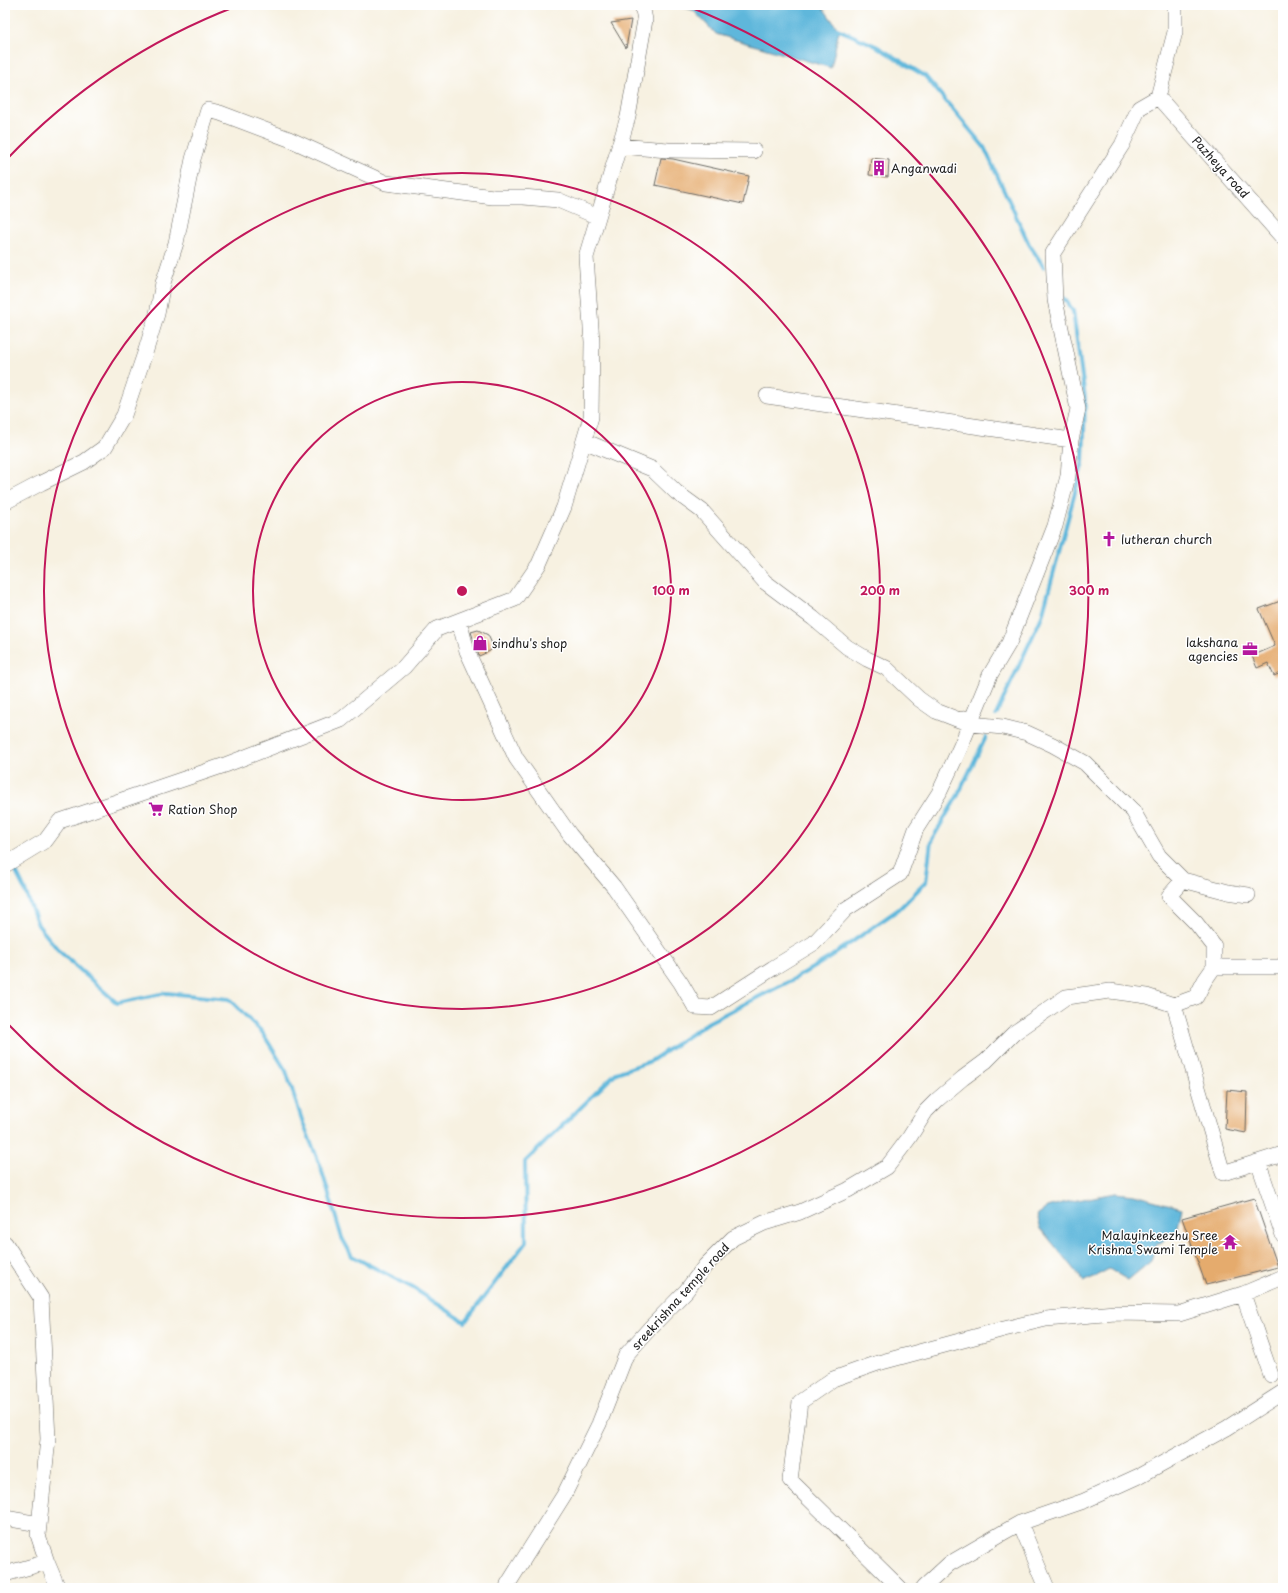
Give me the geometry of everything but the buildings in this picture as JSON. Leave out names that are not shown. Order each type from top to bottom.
[{"type":"street","points":[[5,865],[46,840],[60,821],[224,766],[341,720],[404,667],[437,628],[515,599],[539,564],[564,507],[592,417],[592,342],[586,257],[628,117],[646,20],[642,5]]},
{"type":"street","points":[[459,621],[467,651],[516,758],[570,835],[614,887],[695,1007],[711,1008],[772,968],[814,943],[846,909],[900,874],[916,828],[939,794],[967,720],[990,675],[1009,643],[1055,526],[1068,476],[1071,440],[1078,409],[1055,300],[1053,253],[1122,145],[1139,108],[1158,97],[1175,32],[1175,5]]},
{"type":"street","name":"Pazheya road","points":[[1158,97],[1283,238]]},
{"type":"street","points":[[5,502],[84,462],[105,447],[124,415],[148,343],[163,283],[176,243],[193,159],[208,110],[220,113],[289,139],[386,183],[493,197],[523,197],[558,200],[598,217]]},
{"type":"street","points":[[619,146],[668,150],[754,151]]},
{"type":"street","points":[[767,396],[1071,440]]},
{"type":"street","points":[[584,441],[652,469],[676,492],[702,511],[765,582],[803,610],[847,646],[867,659],[886,668],[919,698],[936,711],[967,720],[1027,733],[1053,745],[1085,763],[1133,811],[1159,856],[1183,880],[1228,892],[1248,895]]},
{"type":"street","points":[[1183,880],[1169,896],[1196,923],[1214,946],[1214,967],[1196,997],[1174,1005],[1223,1173],[1283,1154]]},
{"type":"street","points":[[1214,967],[1280,967],[1283,965]]},
{"type":"street","name":"sreekrishna temple road","points":[[507,1588],[508,1584],[564,1495],[599,1424],[626,1355],[686,1291],[705,1266],[733,1238],[764,1223],[800,1212],[848,1190],[887,1167],[910,1138],[926,1111],[962,1078],[986,1061],[1014,1033],[1066,998],[1110,991],[1147,996],[1174,1005]]},
{"type":"street","points":[[1258,1162],[1283,1236]]},
{"type":"street","points":[[5,1243],[41,1298],[48,1439],[38,1535],[58,1588]]},
{"type":"street","points":[[900,1588],[790,1480],[800,1402],[833,1379],[878,1363],[1004,1329],[1046,1319],[1115,1313],[1179,1314],[1243,1294],[1283,1277]]},
{"type":"street","points":[[1243,1294],[1272,1375]]},
{"type":"street","points":[[923,1588],[948,1564],[1020,1524],[1084,1501],[1141,1475],[1227,1428],[1283,1392]]},
{"type":"street","points":[[5,1518],[40,1524]]},
{"type":"street","points":[[1020,1524],[1047,1588]]},
{"type":"street","points":[[5,1574],[47,1562]]},
{"type":"water","points":[[675,5],[821,5],[839,30],[831,68],[716,34],[693,10]]},
{"type":"water","points":[[1115,1193],[1134,1195],[1182,1208],[1177,1232],[1155,1246],[1151,1261],[1128,1280],[1109,1269],[1084,1282],[1041,1229],[1037,1215],[1048,1207],[1062,1203]]},
{"type":"waterway","points":[[835,28],[876,46],[925,76],[984,147],[1029,244],[1044,267]]},
{"type":"waterway","points":[[996,715],[1042,616],[1083,462],[1085,398],[1073,311],[1064,298]]},
{"type":"waterway","points":[[16,872],[24,888],[38,925],[59,951],[117,1003],[166,993],[229,999],[262,1032],[286,1071],[303,1123],[320,1165],[342,1238],[352,1256],[413,1288],[465,1322],[526,1242],[525,1162],[616,1073],[651,1061],[709,1022],[792,980],[829,958],[899,909],[926,882],[931,841],[958,795],[986,737]]},
{"type":"place","name":"Anganwadi","points":[[879,168]]},
{"type":"place","name":"lutheran church","points":[[1109,539]]},
{"type":"place","name":"sindhu's shop","points":[[480,643]]},
{"type":"place","name":"lakshana agencies","points":[[1250,649]]},
{"type":"place","name":"Ration Shop","points":[[156,809]]},
{"type":"place","name":"Malayinkeezhu Sree Krishna Swami Temple","points":[[1230,1242]]}]
